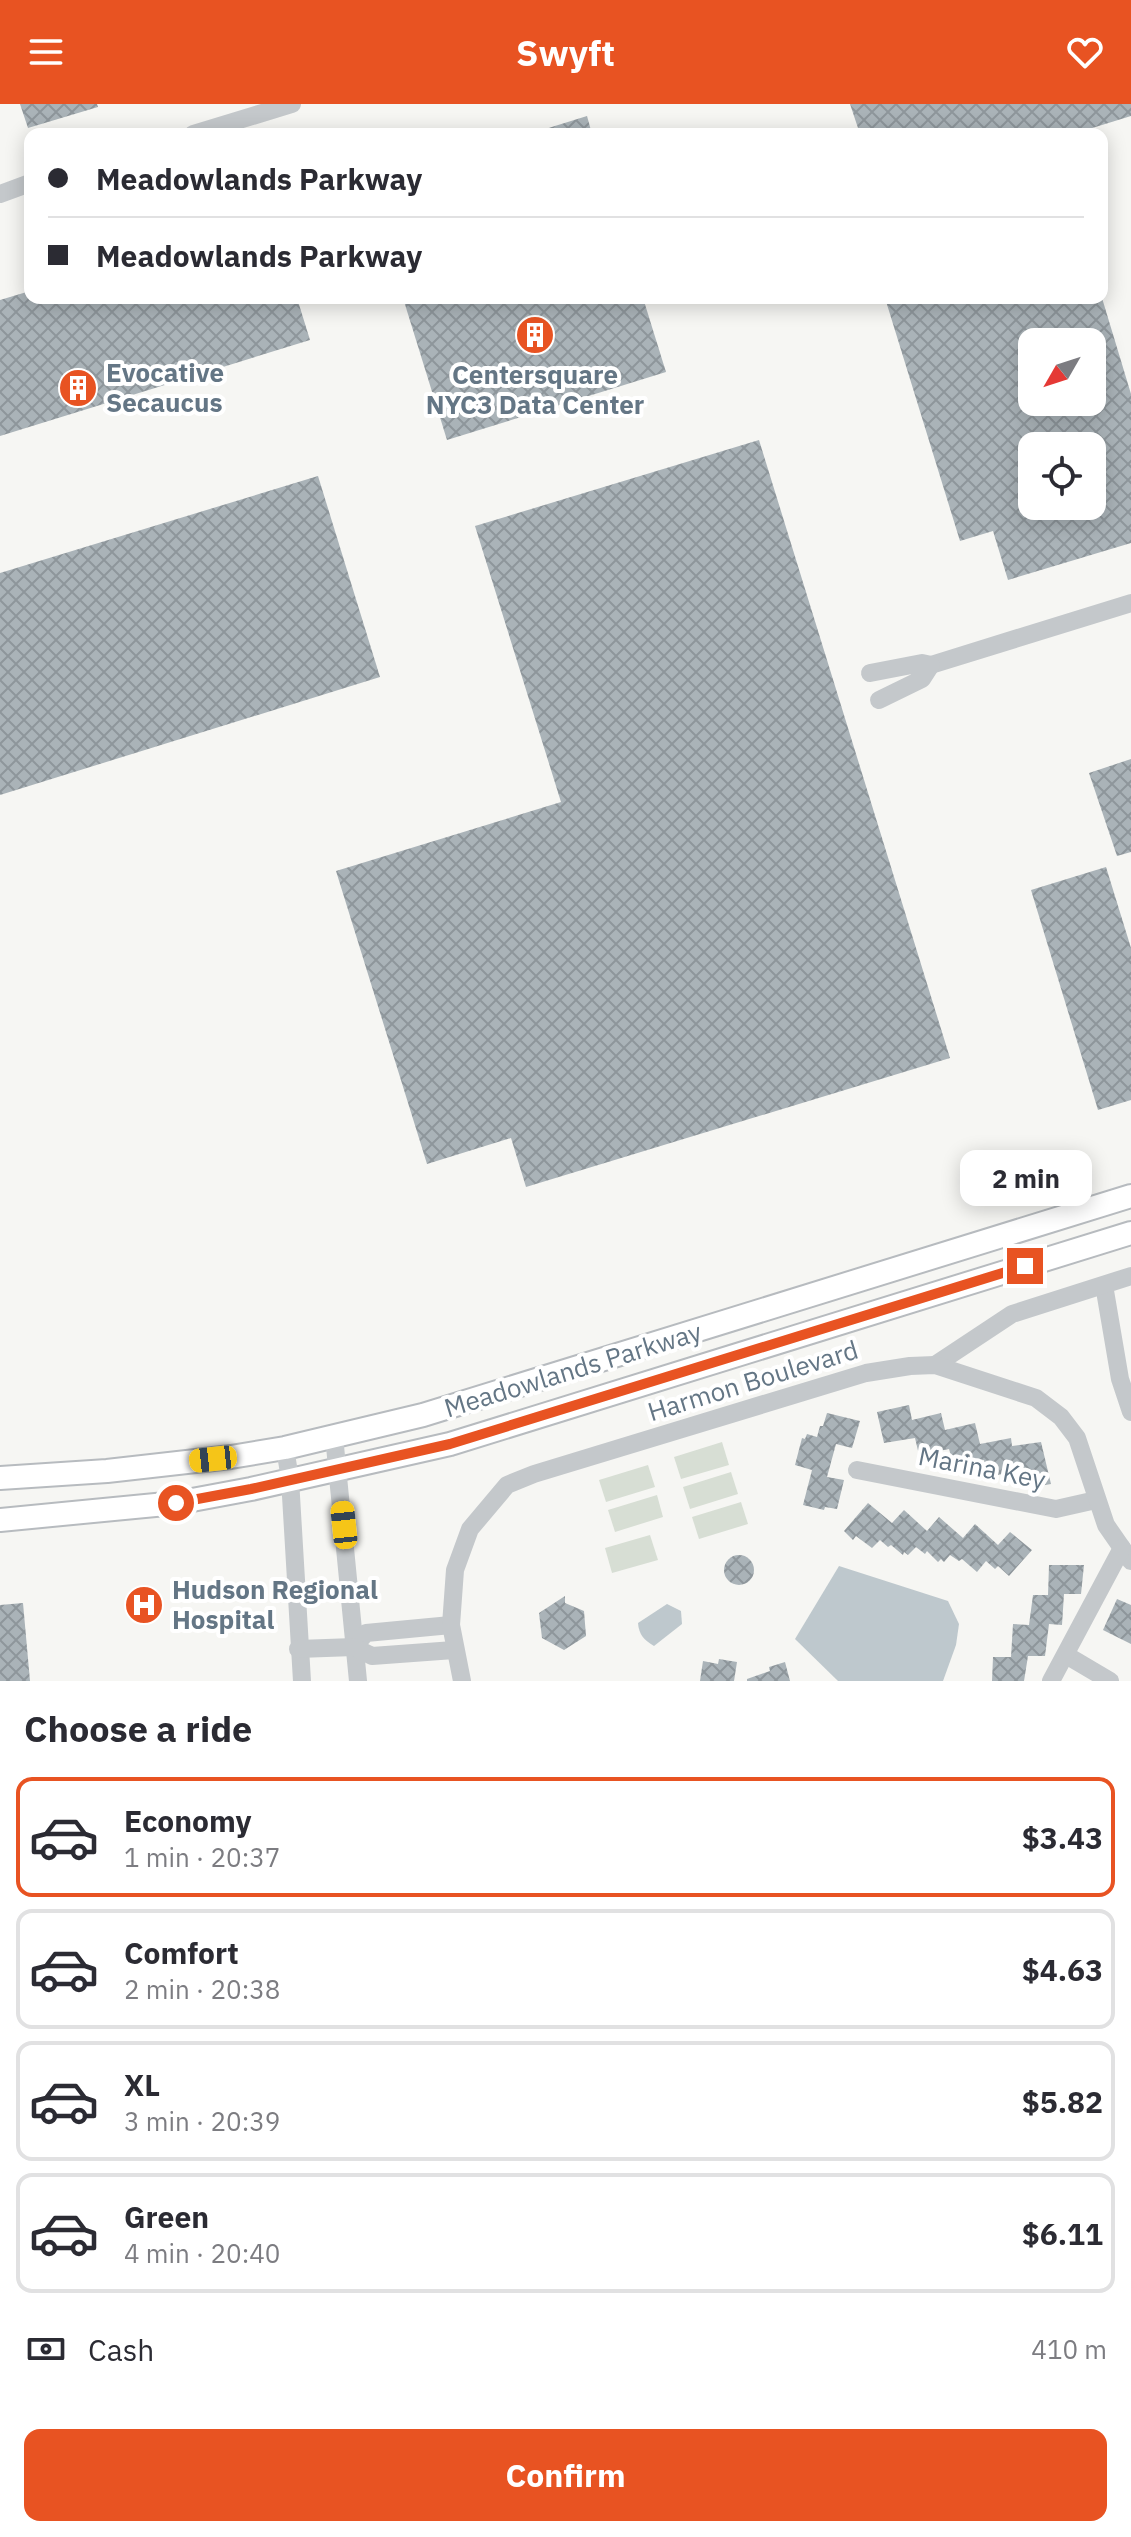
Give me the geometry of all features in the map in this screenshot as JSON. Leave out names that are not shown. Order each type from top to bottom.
[{"type":"main road","name":"Meadowlands Parkway","points":[[0,1478],[107,1471],[231,1457],[285,1448],[423,1415],[1131,1196]]},
{"type":"main road","name":"Meadowlands Parkway","points":[[0,1520],[176,1503],[450,1444],[1131,1233]]},
{"type":"street","points":[[213,128],[292,104]]},
{"type":"street","points":[[0,194],[24,185]]},
{"type":"street","points":[[870,673],[922,663],[931,665],[1131,603]]},
{"type":"street","points":[[879,700],[922,679],[931,665]]},
{"type":"street","points":[[935,1365],[1012,1314],[1131,1276]]},
{"type":"street","points":[[1104,1285],[1120,1379],[1131,1412]]},
{"type":"street","name":"Harmon Boulevard","points":[[462,1681],[451,1625],[455,1570],[464,1543],[480,1515],[507,1485],[546,1470],[866,1373],[935,1365],[1036,1398],[1061,1417],[1077,1438],[1106,1525],[1127,1554]]},
{"type":"street","points":[[334,1436],[358,1681]]},
{"type":"street","points":[[285,1448],[290,1479],[302,1681]]},
{"type":"street","name":"Marina Key","points":[[857,1470],[1056,1509],[1096,1500]]},
{"type":"street","points":[[1051,1681],[1127,1554]]},
{"type":"street","points":[[354,1647],[366,1633],[451,1625]]},
{"type":"street","points":[[298,1649],[354,1647],[372,1656],[454,1650]]},
{"type":"street","points":[[1066,1655],[1110,1681]]},
{"type":"shaded area","points":[[722,1442],[729,1465],[681,1479],[674,1457]]},
{"type":"shaded area","points":[[648,1465],[655,1487],[606,1502],[599,1480]]},
{"type":"shaded area","points":[[731,1472],[738,1494],[690,1509],[683,1487]]},
{"type":"shaded area","points":[[657,1495],[663,1517],[615,1532],[608,1510]]},
{"type":"shaded area","points":[[741,1502],[748,1524],[699,1539],[692,1517]]},
{"type":"shaded area","points":[[650,1535],[658,1560],[612,1573],[605,1548]]},
{"type":"shaded area","points":[[839,1566],[948,1601],[959,1624],[956,1645],[943,1681],[838,1681],[795,1639]]},
{"type":"shaded area","points":[[667,1604],[681,1611],[682,1624],[654,1646],[643,1637],[638,1623]]},
{"type":"building","points":[[20,104],[97,104],[98,107],[28,128]]},
{"type":"building","points":[[850,104],[1131,104],[1131,116],[1092,128],[858,128]]},
{"type":"building","points":[[587,116],[590,128],[549,128]]},
{"type":"building","name":"Evocative Secaucus","points":[[24,293],[24,304],[299,304],[310,340],[0,436],[0,300]]},
{"type":"building","name":"Centersquare NYC3 Data Center","points":[[405,304],[645,304],[666,372],[447,440]]},
{"type":"building","points":[[887,304],[1104,304],[1131,394],[1131,543],[1008,580],[993,531],[960,541]]},
{"type":"building","points":[[759,440],[950,1058],[526,1187],[511,1138],[427,1164],[336,871],[561,802],[475,526]]},
{"type":"building","points":[[318,476],[380,677],[0,795],[0,573]]},
{"type":"building","points":[[1131,759],[1131,852],[1117,856],[1089,773]]},
{"type":"building","points":[[1106,867],[1131,948],[1131,1100],[1098,1110],[1031,890]]},
{"type":"building","points":[[909,1405],[912,1420],[941,1413],[945,1430],[975,1423],[980,1444],[1011,1438],[1012,1446],[1041,1442],[1051,1484],[1022,1489],[1018,1471],[988,1477],[984,1460],[954,1466],[949,1449],[919,1455],[915,1438],[884,1443],[877,1412]]},
{"type":"building","points":[[827,1413],[860,1421],[852,1448],[836,1444],[827,1477],[844,1480],[837,1509],[825,1507],[824,1510],[803,1505],[812,1470],[795,1465],[802,1438],[805,1439],[807,1434],[817,1437]]},
{"type":"building","points":[[868,1503],[892,1523],[904,1510],[927,1531],[939,1517],[963,1538],[975,1524],[998,1545],[1010,1532],[1032,1550],[1009,1576],[986,1561],[977,1572],[962,1559],[959,1561],[950,1555],[944,1562],[941,1559],[938,1562],[927,1551],[925,1554],[916,1547],[908,1555],[904,1552],[903,1555],[880,1540],[872,1548],[856,1536],[853,1540],[844,1531]]},
{"type":"building","points":[[739,1555],[749,1560],[754,1570],[749,1580],[739,1585],[729,1580],[724,1570],[729,1560]]},
{"type":"building","points":[[1049,1565],[1084,1565],[1081,1594],[1064,1594],[1062,1625],[1049,1624],[1045,1656],[1028,1656],[1024,1681],[992,1681],[993,1657],[1011,1657],[1013,1624],[1029,1625],[1033,1595],[1048,1595]]},
{"type":"building","points":[[565,1596],[565,1603],[584,1611],[586,1636],[564,1650],[542,1638],[539,1613]]},
{"type":"building","points":[[1117,1599],[1131,1605],[1131,1644],[1103,1630]]},
{"type":"building","points":[[23,1603],[30,1681],[0,1681],[0,1605]]},
{"type":"building","points":[[719,1659],[737,1662],[734,1681],[700,1681],[703,1661],[718,1664]]},
{"type":"building","points":[[785,1662],[790,1681],[747,1681],[770,1671],[769,1667]]},
{"type":"place","name":"Centersquare NYC3 Data Center","points":[[535,335]]},
{"type":"place","name":"Evocative Secaucus","points":[[78,388]]},
{"type":"place","name":"Hudson Regional Hospital","points":[[144,1605]]},
{"type":"route","points":[[176,1503],[450,1444],[1025,1266]]}]
